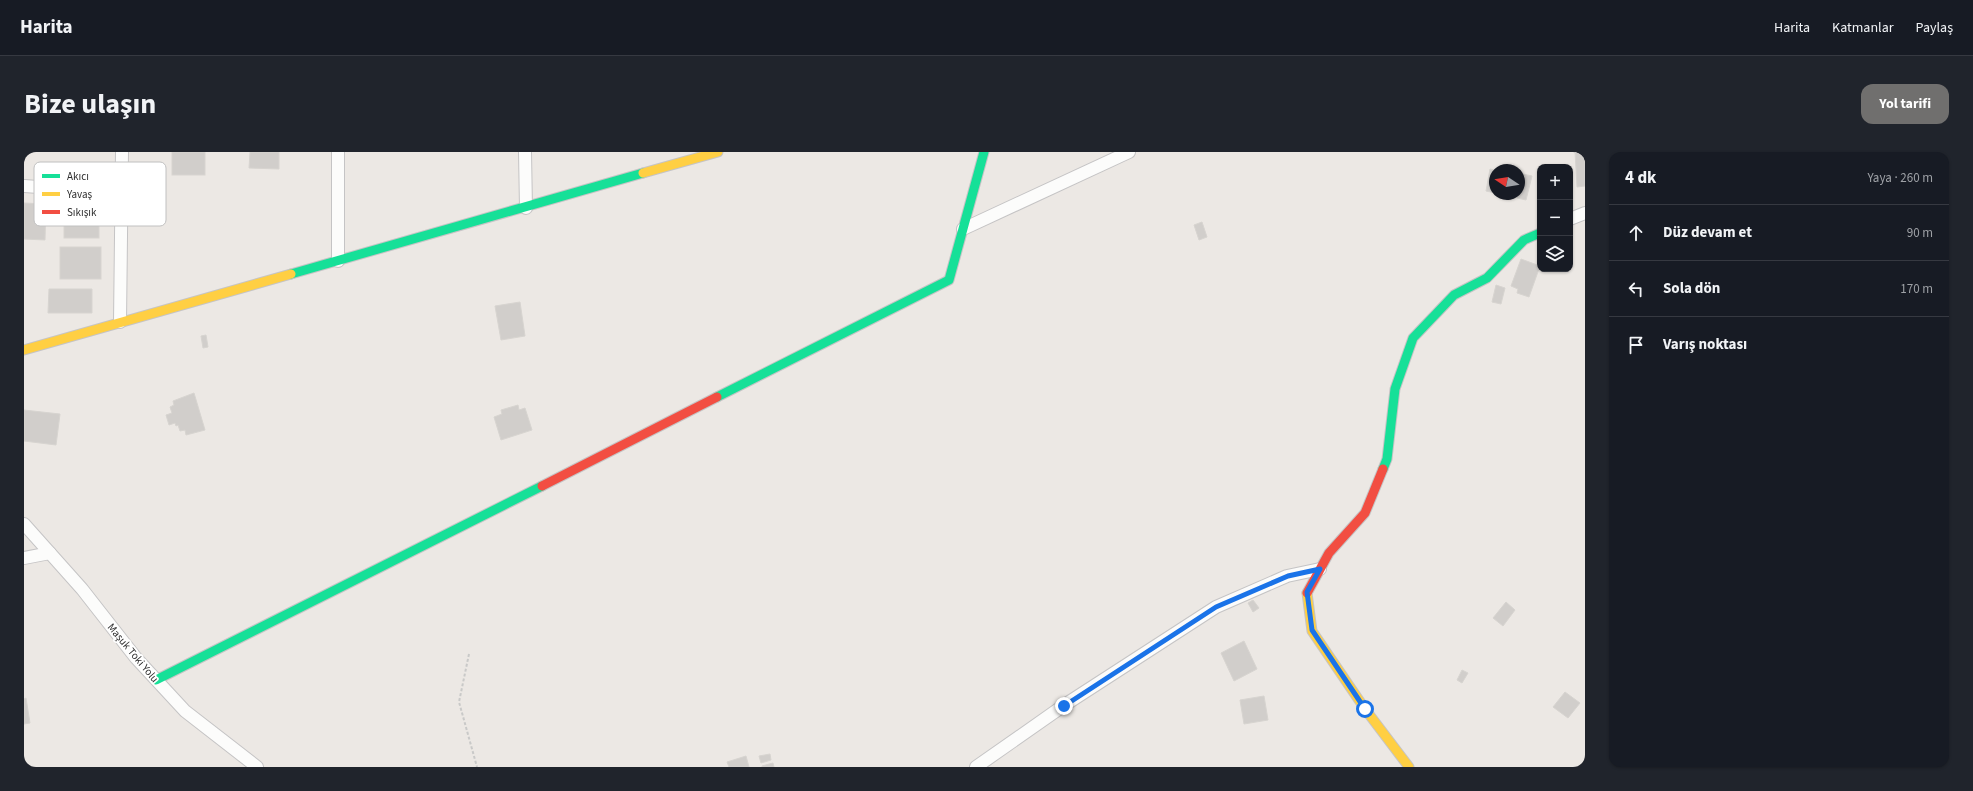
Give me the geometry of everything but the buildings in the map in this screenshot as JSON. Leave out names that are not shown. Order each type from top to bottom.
[{"type":"street","points":[[338,152],[338,261]]},
{"type":"street","points":[[525,152],[526,208]]},
{"type":"street","points":[[24,350],[718,152]]},
{"type":"street","points":[[156,680],[949,280],[984,152]]},
{"type":"street","points":[[963,229],[1129,152]]},
{"type":"street","points":[[24,186],[34,187]]},
{"type":"street","points":[[1573,218],[1585,213]]},
{"type":"street","points":[[120,322],[121,226]]},
{"type":"street","points":[[1409,767],[1365,709],[1312,630],[1307,592],[1329,553],[1365,513],[1387,459],[1395,389],[1413,338],[1454,295],[1487,278],[1524,240],[1537,234]]},
{"type":"street","name":"Maşuk Toki Yolu","points":[[24,524],[82,589],[136,658],[185,711],[233,751],[257,767]]},
{"type":"street","points":[[24,558],[50,553]]},
{"type":"street","points":[[976,767],[1064,706],[1216,607],[1288,576],[1320,569]]},
{"type":"path","points":[[469,654],[459,702],[477,767]]},
{"type":"traffic: fast","points":[[717,397],[949,280],[984,152]]},
{"type":"traffic: fast","points":[[291,274],[643,173]]},
{"type":"traffic: fast","points":[[1383,469],[1387,459],[1395,389],[1413,338],[1454,295],[1487,278],[1524,240],[1537,234]]},
{"type":"traffic: fast","points":[[156,680],[542,486]]},
{"type":"traffic: slow","points":[[643,173],[718,152]]},
{"type":"traffic: slow","points":[[24,350],[291,274]]},
{"type":"traffic: slow","points":[[1307,593],[1312,631],[1365,709],[1409,767]]},
{"type":"traffic: jam","points":[[542,486],[717,397]]},
{"type":"traffic: jam","points":[[1307,593],[1329,553],[1365,513],[1383,469]]},
{"type":"route","points":[[1064,706],[1216,607],[1288,576],[1320,569],[1307,592],[1312,630],[1365,709]]}]
